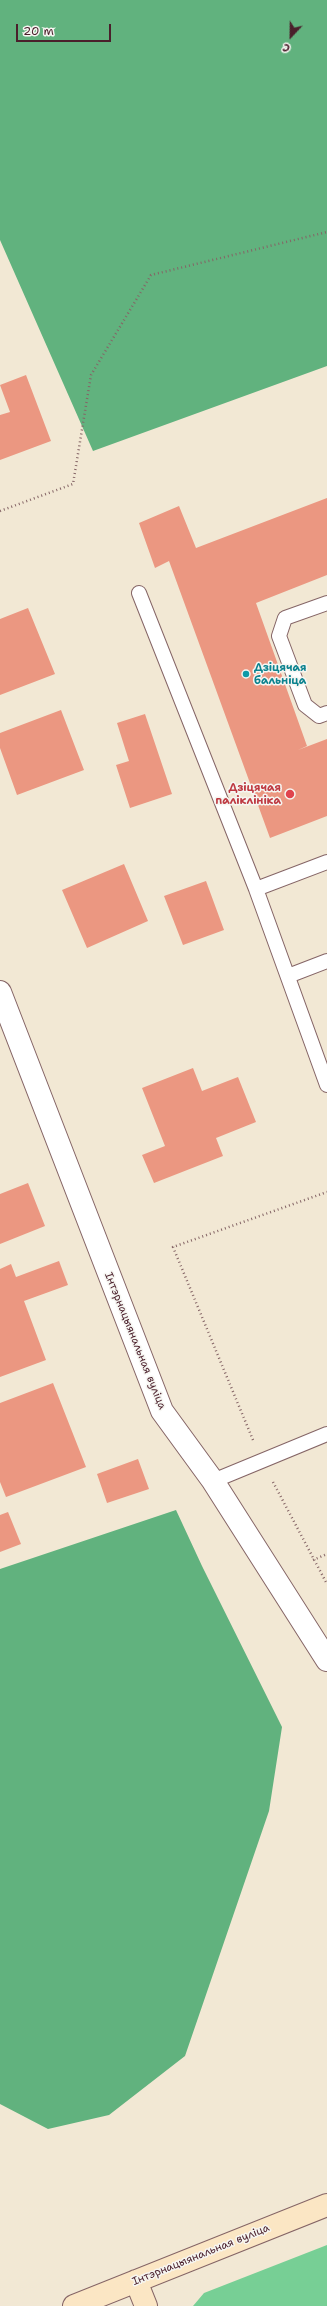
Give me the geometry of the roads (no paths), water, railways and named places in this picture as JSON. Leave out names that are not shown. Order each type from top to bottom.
[{"type":"main road","name":"Інтэрнацыянальная вуліца","points":[[74,2306],[327,2205]]},
{"type":"main road","points":[[136,2281],[146,2306]]},
{"type":"street","name":"Інтэрнацыянальная вуліца","points":[[0,992],[162,1411],[213,1481],[327,1660]]},
{"type":"lane","points":[[140,594],[256,889],[327,1085]]},
{"type":"lane","points":[[327,603],[285,618],[280,636],[305,705],[319,716],[327,713]]},
{"type":"lane","points":[[256,889],[327,862]]},
{"type":"lane","points":[[288,976],[327,961]]},
{"type":"lane","points":[[213,1481],[327,1434]]},
{"type":"place","name":"Дзіцячая бальніца","points":[[246,674]]},
{"type":"place","name":"Дзіцячая паліклініка","points":[[290,794]]}]
